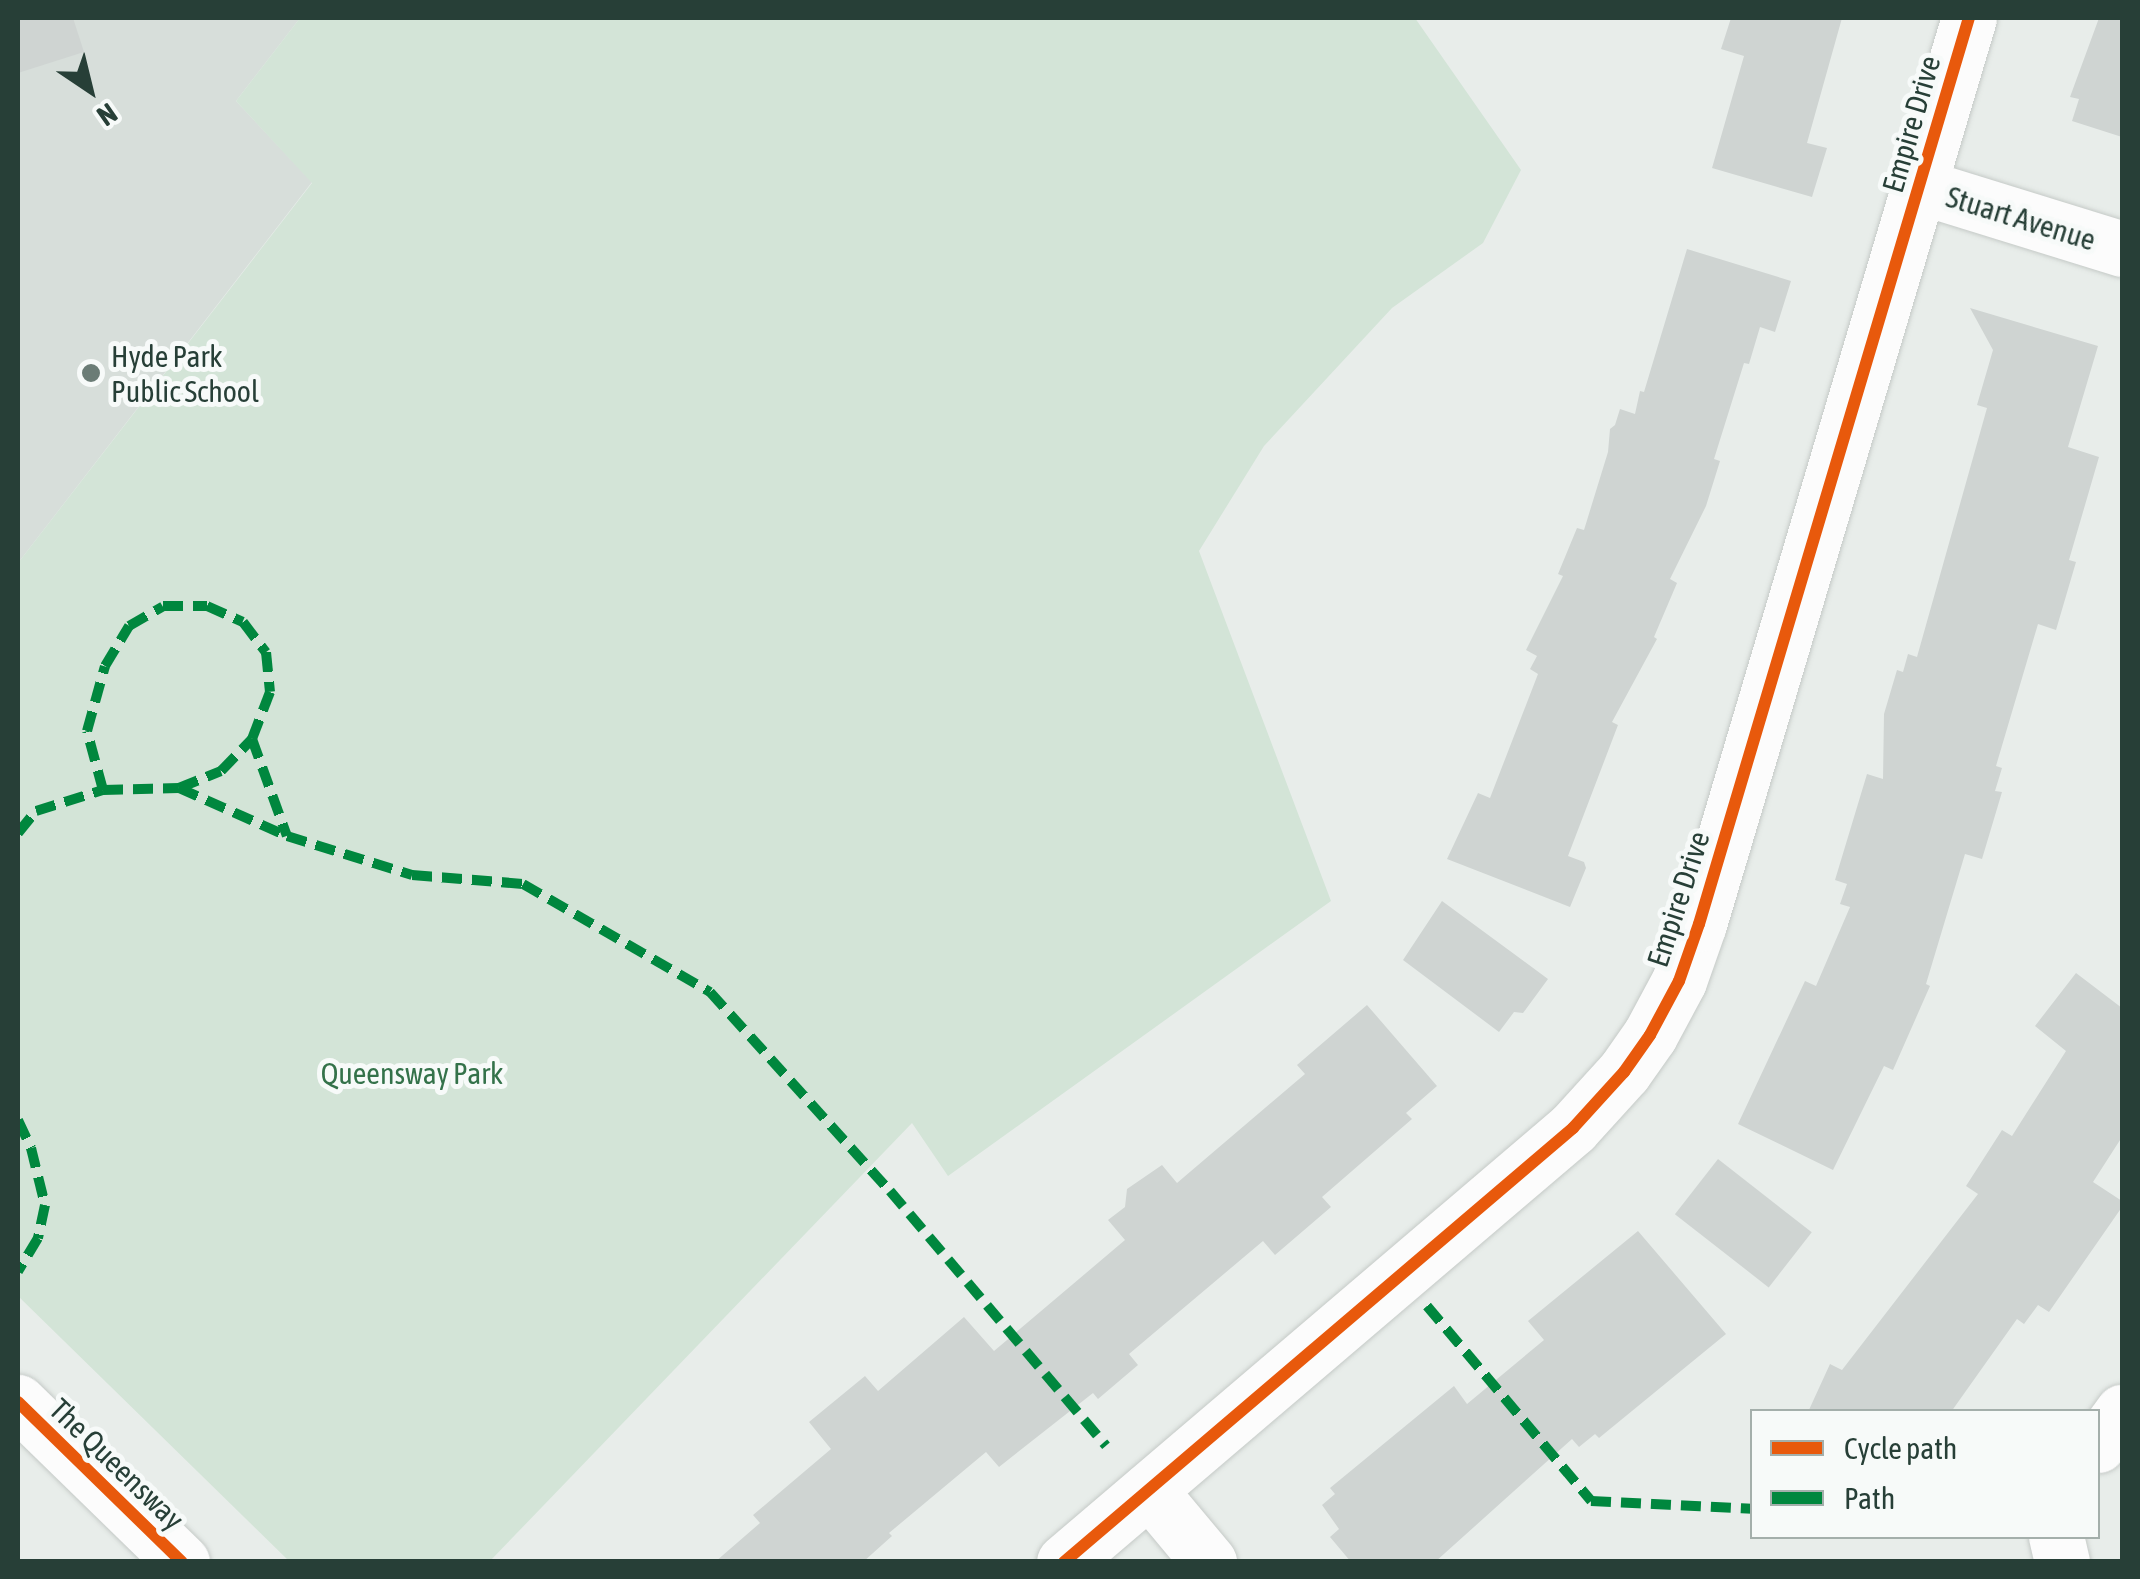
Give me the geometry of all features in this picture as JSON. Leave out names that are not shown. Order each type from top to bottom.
[{"type":"street","name":"Empire Drive","points":[[1064,1562],[1573,1128],[1624,1072],[1650,1035],[1678,981],[1699,924],[1969,18]]},
{"type":"street","name":"Stuart Avenue","points":[[1920,186],[2122,250]]},
{"type":"street","name":"The Queensway","points":[[18,1402],[182,1562]]},
{"type":"street","points":[[2100,1442],[2122,1412]]},
{"type":"street","points":[[1148,1490],[1210,1562]]},
{"type":"shaded area","name":"Hyde Park Public School","points":[[18,18],[300,18],[236,101],[312,182],[18,563]]},
{"type":"green space","name":"Queensway Park","points":[[300,18],[1415,18],[1521,170],[1483,243],[1392,308],[1264,446],[1199,551],[1331,901],[948,1176],[912,1123],[490,1561],[289,1561],[18,1296],[18,563],[312,183],[236,101]]},
{"type":"building","points":[[18,18],[73,18],[84,52],[18,73]]},
{"type":"building","points":[[1731,18],[1842,18],[1807,143],[1827,148],[1812,197],[1712,168],[1744,56],[1721,49]]},
{"type":"building","points":[[2099,18],[2122,18],[2122,137],[2072,121],[2079,99],[2070,97]]},
{"type":"building","points":[[1687,249],[1791,281],[1775,332],[1760,327],[1749,364],[1744,363],[1714,459],[1720,461],[1706,506],[1670,579],[1677,583],[1654,637],[1657,639],[1612,722],[1618,725],[1568,856],[1584,862],[1586,868],[1570,907],[1447,859],[1478,793],[1490,798],[1538,674],[1530,669],[1537,656],[1526,650],[1563,576],[1558,574],[1577,528],[1584,530],[1608,452],[1610,429],[1620,409],[1635,414],[1640,391],[1644,392]]},
{"type":"building","points":[[1970,308],[2098,346],[2068,447],[2099,457],[2069,560],[2076,562],[2056,630],[2038,624],[1996,766],[2002,768],[1995,791],[2002,792],[1982,859],[1965,854],[1926,984],[1930,986],[1893,1070],[1884,1066],[1833,1170],[1738,1124],[1805,981],[1816,986],[1850,907],[1840,904],[1847,884],[1835,880],[1867,774],[1883,779],[1884,714],[1897,670],[1903,672],[1908,654],[1917,657],[1987,408],[1977,405],[1993,350]]},
{"type":"building","points":[[1442,901],[1548,979],[1523,1013],[1514,1012],[1499,1032],[1403,960]]},
{"type":"building","points":[[2076,973],[2122,1008],[2122,1137],[2093,1182],[2122,1201],[2122,1207],[2049,1312],[2038,1305],[2024,1324],[2017,1319],[1953,1409],[1809,1409],[1830,1364],[1842,1370],[1978,1194],[1966,1186],[2002,1130],[2012,1136],[2066,1051],[2035,1026]]},
{"type":"building","points":[[1367,1005],[1437,1086],[1406,1113],[1412,1119],[1322,1197],[1331,1207],[1275,1255],[1263,1241],[1129,1354],[1138,1365],[1098,1399],[1093,1393],[999,1467],[986,1452],[889,1533],[892,1536],[863,1562],[715,1562],[760,1523],[753,1515],[831,1449],[809,1422],[865,1376],[878,1391],[964,1317],[994,1351],[1125,1240],[1108,1220],[1125,1207],[1127,1189],[1162,1165],[1177,1183],[1305,1074],[1297,1065]]},
{"type":"building","points":[[1718,1159],[1812,1232],[1769,1287],[1675,1214]]},
{"type":"building","points":[[1638,1231],[1726,1334],[1599,1438],[1595,1434],[1579,1447],[1572,1439],[1435,1562],[1351,1562],[1330,1537],[1339,1529],[1322,1505],[1335,1494],[1330,1488],[1454,1386],[1467,1404],[1544,1340],[1528,1321]]},
{"type":"marked path","points":[[103,790],[87,731],[105,666],[129,626],[163,606],[207,606],[243,622],[266,652],[270,692],[252,739],[287,836]]},
{"type":"marked path","points":[[179,788],[221,771],[252,739]]},
{"type":"marked path","points":[[18,833],[36,811],[103,790],[179,788],[287,836],[412,875],[523,884],[710,992],[890,1191],[1106,1446]]},
{"type":"marked path","points":[[18,1120],[31,1148],[45,1205],[38,1238],[18,1271]]},
{"type":"marked path","points":[[1427,1306],[1591,1501],[1750,1509]]},
{"type":"cycle path","points":[[1064,1562],[1573,1128],[1624,1072],[1650,1035],[1679,981],[1699,924],[1969,18]]},
{"type":"cycle path","points":[[18,1402],[182,1562]]},
{"type":"place","name":"Hyde Park Public School","points":[[91,373]]}]
